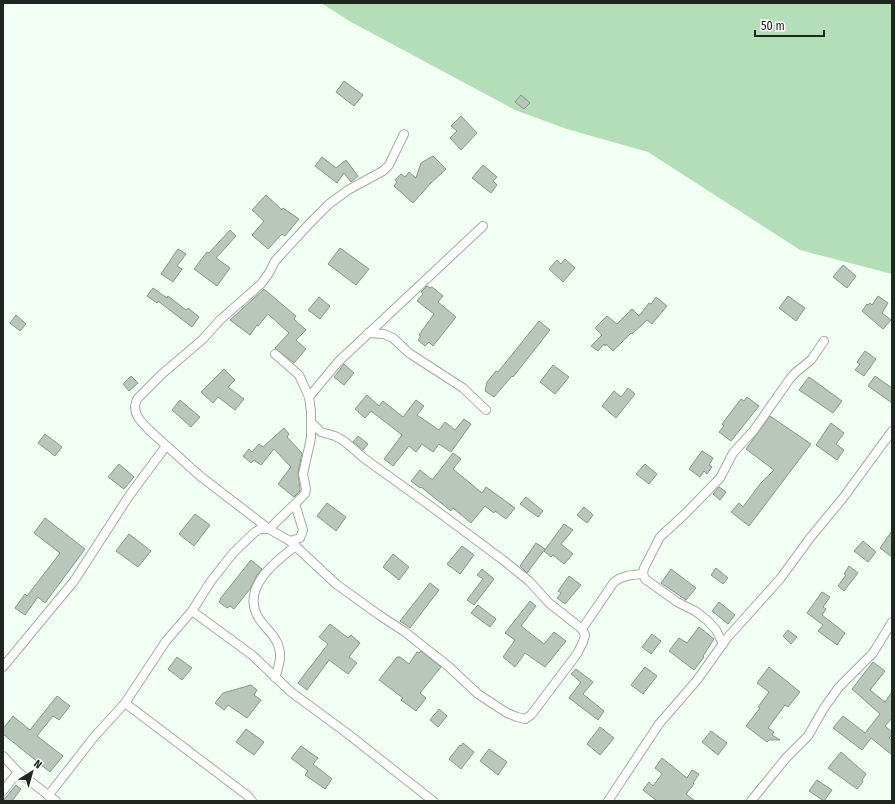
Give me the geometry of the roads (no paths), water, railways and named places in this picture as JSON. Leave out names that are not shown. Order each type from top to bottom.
[{"type":"street","points":[[312,423],[321,432],[335,436],[344,441],[365,459],[463,530],[529,582],[549,603],[582,629],[585,635],[577,654],[530,715],[525,719],[517,717],[497,707],[478,694],[448,666],[405,632],[345,592],[293,544],[269,529],[200,476],[149,430],[139,419],[136,413],[135,406],[138,399],[162,374],[203,339],[220,320],[261,284],[275,261],[329,204],[348,190],[383,171],[389,165],[404,134]]},
{"type":"street","points":[[309,397],[338,362],[483,226]]},
{"type":"street","points":[[368,333],[384,334],[393,338],[409,353],[463,388],[486,410]]},
{"type":"street","points":[[722,644],[716,630],[707,620],[695,611],[677,602],[645,578],[643,574],[644,568],[660,537],[720,478],[733,453],[754,430],[789,380],[811,360],[824,341]]},
{"type":"street","points":[[48,796],[94,737],[125,703],[162,646],[192,611],[211,581],[234,552],[255,532],[260,529],[269,529],[305,494],[306,489],[303,474],[311,438],[312,423],[309,397],[299,375],[275,354]]},
{"type":"street","points":[[608,801],[659,724],[697,680],[722,644],[748,613],[780,579],[810,538],[843,498],[892,431]]},
{"type":"street","points":[[311,438],[321,432]]},
{"type":"street","points":[[3,667],[74,581],[129,496],[166,446]]},
{"type":"street","points":[[275,678],[280,657],[279,647],[272,635],[259,620],[254,610],[253,600],[256,588],[264,574],[300,538],[303,530],[295,504]]},
{"type":"street","points":[[582,629],[614,582],[628,575],[643,574]]},
{"type":"street","points":[[192,611],[252,655],[291,692],[348,734],[432,800]]},
{"type":"street","points":[[751,801],[786,758],[808,736],[824,708],[839,687],[873,653],[892,622]]},
{"type":"street","points":[[125,703],[248,796],[252,801]]},
{"type":"street","points":[[3,756],[18,772],[56,801]]},
{"type":"street","points":[[3,791],[18,772]]}]
